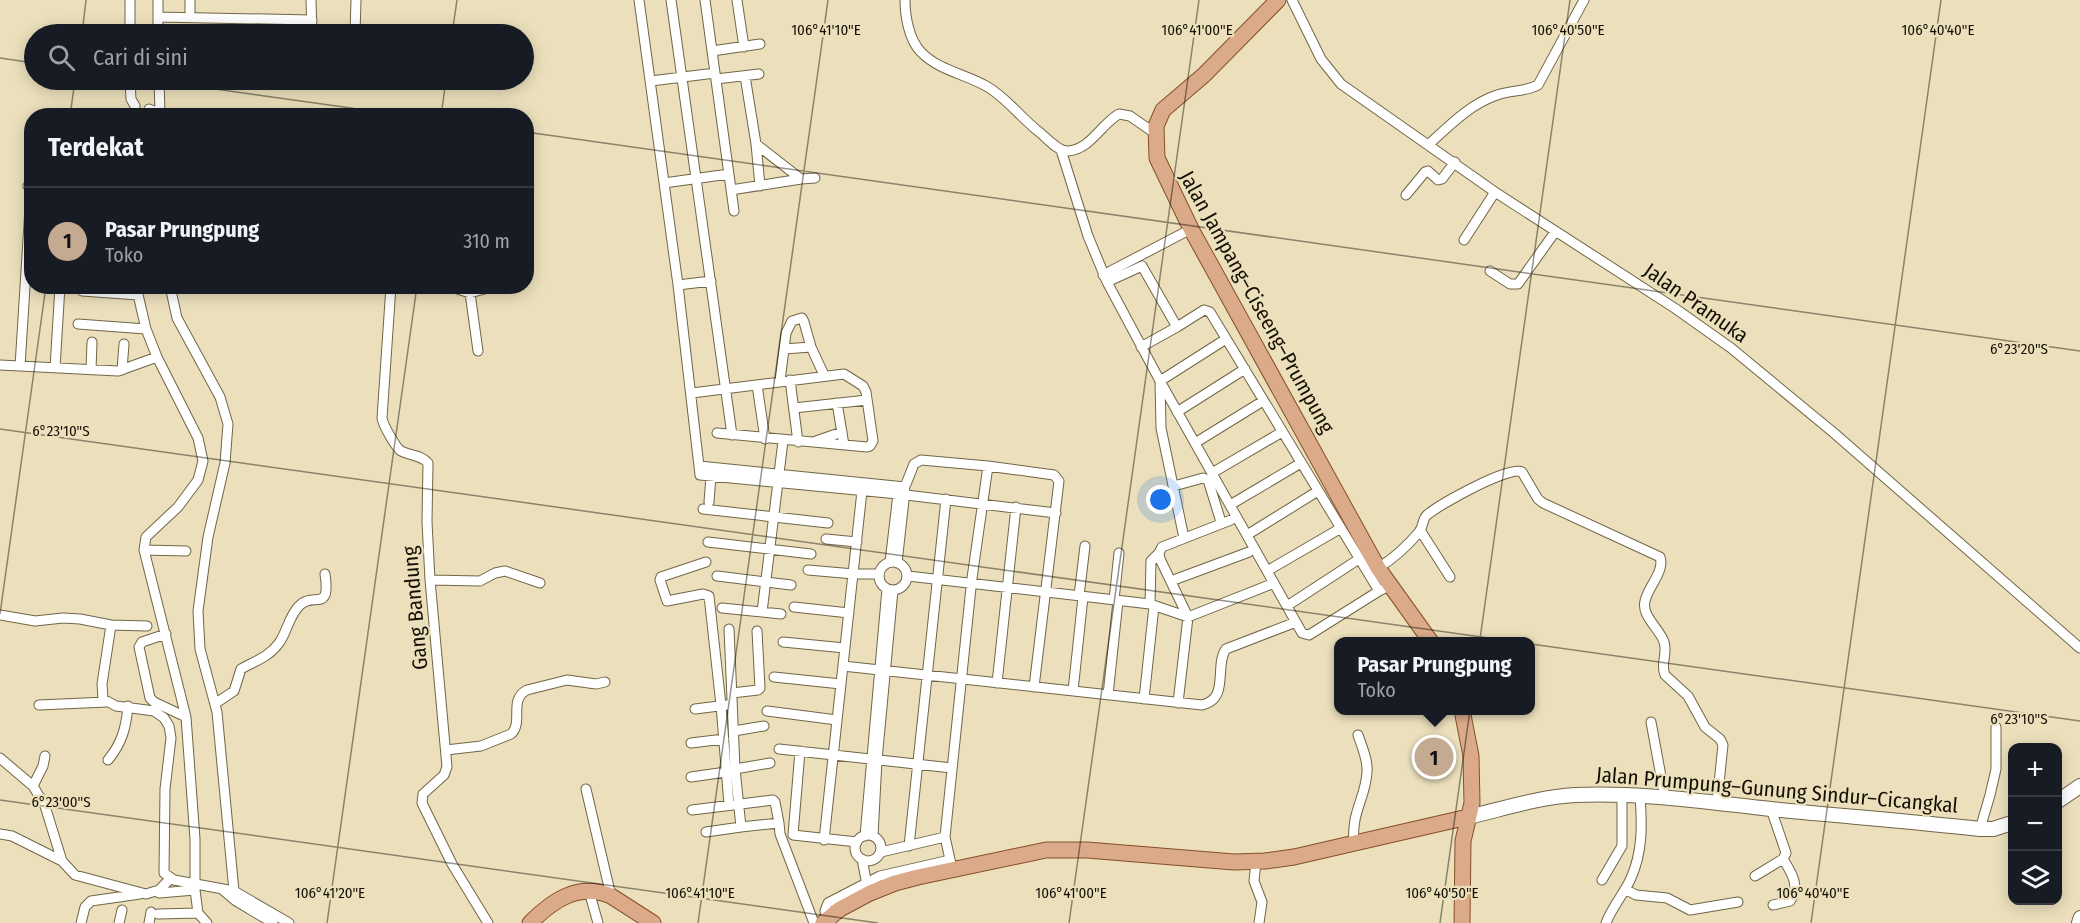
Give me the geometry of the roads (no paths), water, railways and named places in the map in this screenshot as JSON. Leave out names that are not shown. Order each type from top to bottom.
[{"type":"main road","name":"Jalan Jampang–Ciseeng–Prumpung","points":[[1278,0],[1204,75],[1163,110],[1156,126],[1157,158],[1191,229],[1378,568],[1385,588],[1427,637]]},
{"type":"main road","points":[[1462,923],[1463,842],[1472,803],[1471,756],[1463,715]]},
{"type":"main road","points":[[2062,798],[2080,786]]},
{"type":"main road","name":"Jalan Prumpung–Gunung Sindur–Cicangkal","points":[[1468,818],[1562,796],[1641,795],[1980,829],[1993,829],[2008,824]]},
{"type":"main road","points":[[822,921],[868,887],[883,881],[918,876],[951,865],[1061,849],[1256,862],[1294,857],[1468,818]]},
{"type":"main road","points":[[530,923],[564,896],[574,892],[589,891],[610,896],[653,923]]},
{"type":"street","points":[[129,0],[130,24]]},
{"type":"street","points":[[158,0],[158,24]]},
{"type":"street","points":[[190,0],[190,17]]},
{"type":"street","points":[[311,0],[312,24]]},
{"type":"street","points":[[355,24],[356,0]]},
{"type":"street","points":[[639,0],[692,393],[700,475],[903,490],[946,499],[1056,513]]},
{"type":"street","points":[[671,0],[732,435]]},
{"type":"street","points":[[705,0],[734,211]]},
{"type":"street","points":[[737,0],[744,46]]},
{"type":"street","points":[[905,0],[909,28],[916,47],[922,53],[939,66],[988,87],[1024,121],[1061,150],[1068,151],[1084,145],[1106,123],[1119,114],[1127,114],[1156,134]]},
{"type":"street","name":"Jalan Pramuka","points":[[1292,0],[1321,59],[1341,84],[1495,192],[1676,309],[1731,348],[1861,456],[2080,648]]},
{"type":"street","points":[[1428,145],[1465,111],[1484,100],[1499,94],[1520,92],[1539,85],[1584,0]]},
{"type":"street","points":[[158,17],[312,20]]},
{"type":"street","points":[[712,51],[760,44]]},
{"type":"street","points":[[651,81],[759,74]]},
{"type":"street","points":[[745,76],[760,186]]},
{"type":"street","points":[[130,90],[130,99],[135,105]]},
{"type":"street","points":[[160,90],[162,108]]},
{"type":"street","points":[[756,144],[801,179]]},
{"type":"street","points":[[1061,150],[1079,209],[1105,278],[1141,347],[1302,633],[1309,634],[1385,588],[1359,559],[1207,310],[1141,347]]},
{"type":"street","points":[[1406,195],[1425,172],[1428,171],[1438,180],[1442,179],[1455,162]]},
{"type":"street","points":[[664,183],[729,174]]},
{"type":"street","points":[[731,190],[815,178]]},
{"type":"street","points":[[1464,240],[1495,192]]},
{"type":"street","points":[[1105,278],[1191,229]]},
{"type":"street","points":[[1490,271],[1510,284],[1518,284],[1556,232]]},
{"type":"street","points":[[1105,278],[1142,266],[1178,327]]},
{"type":"street","points":[[678,285],[711,281]]},
{"type":"street","points":[[20,366],[25,294]]},
{"type":"street","points":[[55,368],[60,294]]},
{"type":"street","points":[[138,294],[146,329],[157,357],[198,438],[203,466],[201,476],[178,507],[146,537],[144,550],[146,567],[166,634],[186,717],[192,785],[198,913],[207,923]]},
{"type":"street","points":[[172,294],[177,318],[220,397],[228,424],[225,463],[208,537],[198,611],[200,648],[205,672],[216,703],[234,891]]},
{"type":"street","name":"Gang Bandung","points":[[391,294],[382,418],[384,426],[398,449],[423,458],[428,463],[427,522],[430,580],[446,750],[446,771],[423,794],[422,803],[448,856],[488,923]]},
{"type":"street","points":[[470,294],[478,351]]},
{"type":"street","points":[[798,442],[794,408],[785,381],[784,349],[786,333],[792,321],[802,318],[811,347],[824,375]]},
{"type":"street","points":[[78,324],[146,329]]},
{"type":"street","points":[[1160,381],[1226,339]]},
{"type":"street","points":[[91,370],[92,342]]},
{"type":"street","points":[[122,370],[124,344]]},
{"type":"street","points":[[784,349],[811,347]]},
{"type":"street","points":[[0,365],[122,370],[157,357]]},
{"type":"street","points":[[1178,412],[1245,369]]},
{"type":"street","points":[[692,393],[844,374],[863,387],[867,400],[872,444],[867,447],[810,443],[717,433]]},
{"type":"street","points":[[1160,381],[1161,428],[1185,538]]},
{"type":"street","points":[[757,385],[765,439]]},
{"type":"street","points":[[794,408],[867,400]]},
{"type":"street","points":[[1195,443],[1263,400]]},
{"type":"street","points":[[837,403],[844,445]]},
{"type":"street","points":[[810,443],[842,432]]},
{"type":"street","points":[[1212,473],[1282,432]]},
{"type":"street","points":[[762,612],[783,441]]},
{"type":"street","points":[[894,562],[903,490],[914,464],[921,460],[1054,475],[1059,481],[1056,513],[1034,687]]},
{"type":"street","points":[[1230,505],[1301,463]]},
{"type":"street","points":[[699,466],[862,491],[903,490]]},
{"type":"street","points":[[951,865],[945,837],[972,585],[988,466]]},
{"type":"street","points":[[1378,568],[1420,530],[1426,516],[1482,483],[1519,470],[1543,503],[1660,557],[1661,566],[1644,606],[1664,640],[1663,671],[1665,675],[1688,696],[1705,727],[1720,739],[1723,745],[1717,802]]},
{"type":"street","points":[[711,476],[706,506],[828,523]]},
{"type":"street","points":[[1174,486],[1203,478],[1208,480],[1226,521],[1161,547],[1159,553],[1160,560],[1188,617],[1179,703]]},
{"type":"street","points":[[824,840],[862,491]]},
{"type":"street","points":[[1247,535],[1318,491]]},
{"type":"street","points":[[909,846],[946,499]]},
{"type":"street","points":[[997,683],[1016,507]]},
{"type":"street","points":[[1268,571],[1341,528]]},
{"type":"street","points":[[1420,530],[1450,577]]},
{"type":"street","points":[[826,539],[857,542]]},
{"type":"street","points":[[708,542],[811,554]]},
{"type":"street","points":[[1073,691],[1085,546]]},
{"type":"street","points":[[144,550],[186,551]]},
{"type":"street","points":[[1171,581],[1249,552]]},
{"type":"street","points":[[1108,695],[1119,553]]},
{"type":"street","points":[[1144,699],[1152,605],[1151,561],[1159,553]]},
{"type":"street","points":[[1287,606],[1359,559]]},
{"type":"street","points":[[706,562],[661,577],[660,580],[667,601],[703,594],[709,596],[724,739],[731,770],[734,804],[741,827]]},
{"type":"street","points":[[890,589],[879,580],[879,574],[881,569],[894,562]]},
{"type":"street","points":[[894,562],[903,566],[908,576]]},
{"type":"street","points":[[808,570],[879,574]]},
{"type":"street","points":[[430,580],[480,581],[495,573],[505,571],[540,583]]},
{"type":"street","points":[[216,703],[234,692],[242,669],[259,662],[279,643],[297,607],[303,603],[321,599],[325,595],[327,590],[325,574]]},
{"type":"street","points":[[717,576],[791,585]]},
{"type":"street","points":[[908,576],[1152,605],[1188,617],[1274,583]]},
{"type":"street","points":[[890,589],[903,586],[908,576]]},
{"type":"street","points":[[868,887],[862,859],[856,851],[865,838],[890,589]]},
{"type":"street","points":[[794,607],[849,613]]},
{"type":"street","points":[[722,608],[781,614]]},
{"type":"street","points":[[0,615],[36,621],[63,618],[111,625],[147,626]]},
{"type":"street","points":[[843,666],[1202,705],[1209,702],[1219,690],[1222,655],[1227,649],[1296,622]]},
{"type":"street","points":[[106,702],[103,699],[102,690],[111,625]]},
{"type":"street","points":[[729,629],[734,730],[731,770]]},
{"type":"street","points":[[732,693],[759,688],[757,632]]},
{"type":"street","points":[[166,634],[142,642],[139,647],[150,698],[186,717]]},
{"type":"street","points":[[783,642],[845,648]]},
{"type":"street","points":[[774,677],[841,684]]},
{"type":"street","points":[[446,750],[481,746],[514,732],[517,701],[521,693],[527,690],[567,680],[596,684],[605,682]]},
{"type":"street","points":[[39,705],[106,702],[116,706],[154,711],[167,721],[171,732],[166,781],[162,870],[170,879],[196,887],[234,891],[289,923]]},
{"type":"street","points":[[694,709],[732,704]]},
{"type":"street","points":[[108,760],[120,743],[126,726],[128,706]]},
{"type":"street","points":[[767,711],[837,720]]},
{"type":"street","points":[[1651,722],[1665,798]]},
{"type":"street","points":[[734,730],[764,726]]},
{"type":"street","points":[[1980,829],[1996,769],[1996,728]]},
{"type":"street","points":[[1354,842],[1355,813],[1367,771],[1358,735]]},
{"type":"street","points":[[692,743],[724,739]]},
{"type":"street","points":[[779,749],[952,768]]},
{"type":"street","points":[[800,751],[793,835],[824,840],[865,838],[880,842],[878,855],[883,881]]},
{"type":"street","points":[[33,786],[43,766],[45,756]]},
{"type":"street","points":[[0,758],[33,786],[45,806],[62,861]]},
{"type":"street","points":[[691,777],[770,763]]},
{"type":"street","points":[[586,789],[610,896]]},
{"type":"street","points":[[1602,880],[1622,846],[1622,795]]},
{"type":"street","points":[[1606,923],[1632,876],[1638,855],[1642,830],[1641,795]]},
{"type":"street","points":[[692,810],[773,800],[780,834],[822,921]]},
{"type":"street","points":[[1755,876],[1783,859],[1786,853],[1771,809]]},
{"type":"street","points":[[706,832],[778,824]]},
{"type":"street","points":[[0,834],[12,836],[62,861],[75,875],[146,894]]},
{"type":"street","points":[[862,859],[869,861],[878,855],[945,837]]},
{"type":"street","points":[[1773,905],[1790,901],[1795,894],[1793,874],[1783,859]]},
{"type":"street","points":[[1256,862],[1254,881],[1262,902],[1259,923]]},
{"type":"street","points":[[81,923],[85,907],[91,901],[146,894],[159,890],[170,879]]},
{"type":"street","points":[[159,893],[196,887]]},
{"type":"street","points":[[1625,889],[1636,896],[1667,898],[1690,910],[1738,902]]},
{"type":"street","points":[[223,890],[236,902],[273,923]]},
{"type":"street","points":[[589,891],[598,923]]},
{"type":"street","points":[[119,923],[122,910]]},
{"type":"street","points":[[149,923],[155,913],[198,913]]},
{"type":"street","points":[[2078,923],[2080,917]]},
{"type":"place","name":"Pasar Prungpung","points":[[1434,757]]}]
